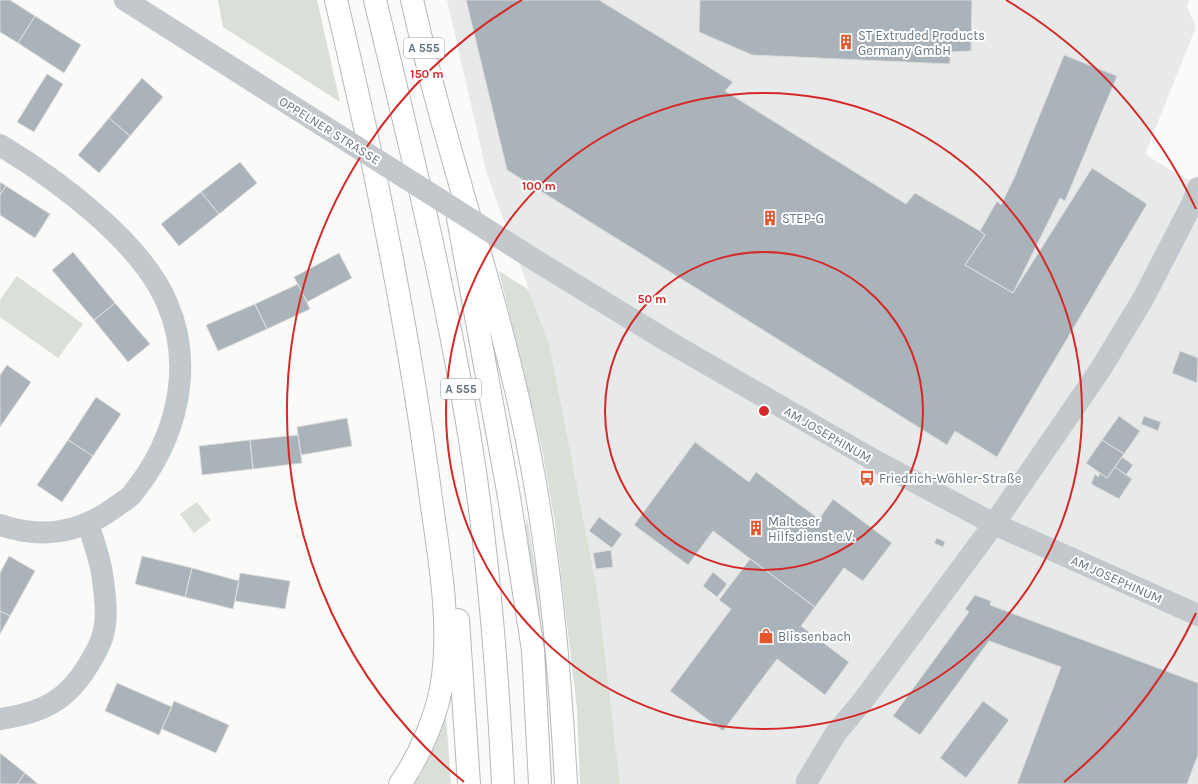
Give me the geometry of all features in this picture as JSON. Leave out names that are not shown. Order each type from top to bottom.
[{"type":"highway","points":[[336,0],[370,143],[421,427],[442,592],[446,640],[443,678],[436,709],[418,753],[400,784]]},
{"type":"highway","points":[[351,0],[391,191],[444,496],[461,650],[469,784]]},
{"type":"highway","name":"A 555","points":[[375,0],[435,260],[465,410],[489,585],[499,692],[503,784]]},
{"type":"highway","name":"A 555","points":[[412,0],[435,97],[508,491],[533,650],[540,784]]},
{"type":"highway","points":[[435,97],[497,309],[530,456],[548,568],[562,704],[566,784]]},
{"type":"street","name":"OPPELNER STRASSE","points":[[125,0],[535,260]]},
{"type":"street","points":[[0,145],[56,182],[114,232],[154,279],[167,303],[177,330],[180,382],[178,404],[168,435],[133,494],[100,518],[88,524],[56,533],[28,531],[0,525]]},
{"type":"street","points":[[807,781],[836,733],[862,702],[994,524],[1100,370],[1135,312],[1192,204],[1198,188]]},
{"type":"street","name":"AM JOSEPHINUM","points":[[535,260],[669,342],[870,458],[994,524],[1198,615]]},
{"type":"street","points":[[0,719],[22,716],[52,705],[69,692],[95,655],[104,634],[105,598],[102,571],[88,524]]},
{"type":"shaded area","points":[[218,0],[317,0],[340,102],[223,27]]},
{"type":"shaded area","points":[[447,0],[1189,0],[1187,7],[1196,27],[1145,154],[1175,173],[1198,184],[1198,784],[620,784],[598,595],[550,347],[487,174]]},
{"type":"shaded area","points":[[499,271],[529,290],[550,347],[598,595],[620,784],[580,784],[577,709],[555,523],[542,449]]},
{"type":"shaded area","points":[[17,276],[83,324],[58,358],[0,317],[0,300]]},
{"type":"shaded area","points":[[197,502],[211,520],[194,533],[180,514]]},
{"type":"shaded area","points":[[527,517],[536,573],[546,671],[552,784],[548,784],[532,577],[526,527]]},
{"type":"shaded area","points":[[446,716],[451,784],[413,784],[421,774]]},
{"type":"building","points":[[0,0],[10,0],[35,16],[18,43],[0,32]]},
{"type":"building","name":"STEP-G","points":[[466,0],[599,0],[733,82],[725,91],[906,204],[915,193],[980,231],[985,235],[965,265],[1013,293],[1092,168],[1147,204],[997,457],[955,431],[947,445],[507,170]]},
{"type":"building","name":"ST Extruded Products Germany GmbH","points":[[700,0],[972,0],[971,51],[950,52],[950,64],[752,55],[699,32]]},
{"type":"building","points":[[35,16],[81,45],[64,73],[18,43]]},
{"type":"building","points":[[1064,55],[1117,76],[1065,201],[1060,198],[1013,293],[965,265],[985,235],[980,231],[997,201],[1001,205],[1015,176]]},
{"type":"building","points":[[47,74],[63,84],[34,132],[17,122]]},
{"type":"building","points":[[142,78],[163,97],[130,136],[109,118]]},
{"type":"building","points":[[109,118],[130,136],[99,173],[78,155]]},
{"type":"building","points":[[240,162],[257,183],[219,214],[201,192]]},
{"type":"building","points":[[0,182],[6,186],[0,195]]},
{"type":"building","points":[[6,186],[50,214],[35,238],[0,215],[0,195]]},
{"type":"building","points":[[201,192],[219,214],[179,246],[161,224]]},
{"type":"building","points":[[73,252],[115,303],[94,320],[52,270]]},
{"type":"building","points":[[339,253],[352,278],[307,302],[294,277]]},
{"type":"building","points":[[298,284],[310,309],[267,329],[255,304]]},
{"type":"building","points":[[115,303],[150,344],[128,362],[94,320]]},
{"type":"building","points":[[255,304],[267,329],[218,351],[206,325]]},
{"type":"building","points":[[1180,351],[1198,358],[1197,383],[1172,373]]},
{"type":"building","points":[[7,365],[31,382],[0,427],[0,375]]},
{"type":"building","points":[[96,397],[121,414],[93,456],[68,440]]},
{"type":"building","points":[[1119,416],[1140,431],[1124,454],[1102,440]]},
{"type":"building","points":[[1144,416],[1161,422],[1158,431],[1141,424]]},
{"type":"building","points":[[347,418],[352,446],[301,455],[297,427]]},
{"type":"building","points":[[298,435],[302,463],[253,469],[250,440]]},
{"type":"building","points":[[68,440],[93,456],[62,502],[37,485]]},
{"type":"building","points":[[250,440],[253,469],[202,475],[199,446]]},
{"type":"building","points":[[1102,440],[1124,454],[1107,478],[1086,463]]},
{"type":"building","name":"Malteser Hilfsdienst e.V.","points":[[695,442],[749,482],[756,472],[819,519],[833,499],[892,543],[863,581],[844,568],[815,607],[713,531],[688,565],[634,525]]},
{"type":"building","points":[[1122,457],[1133,465],[1126,475],[1115,467]]},
{"type":"building","points":[[1115,467],[1132,479],[1119,499],[1091,484],[1095,474],[1098,477],[1100,473],[1107,478]]},
{"type":"building","points":[[599,517],[622,534],[612,548],[589,531]]},
{"type":"building","points":[[937,538],[945,542],[943,547],[934,543]]},
{"type":"building","points":[[611,550],[613,567],[596,569],[593,553]]},
{"type":"building","points":[[9,556],[35,571],[10,616],[0,611],[0,573]]},
{"type":"building","points":[[142,556],[192,568],[185,597],[135,584]]},
{"type":"building","points":[[750,559],[815,607],[801,626],[849,662],[825,695],[777,659],[723,731],[670,691],[731,609],[719,600]]},
{"type":"building","points":[[192,568],[239,581],[233,609],[185,597]]},
{"type":"building","points":[[713,572],[727,584],[717,597],[703,586]]},
{"type":"building","points":[[240,573],[290,581],[285,609],[235,601]]},
{"type":"building","points":[[975,595],[991,601],[990,605],[1198,683],[1198,755],[1187,784],[1017,784],[1061,667],[989,641],[920,735],[893,716],[969,612],[965,609]]},
{"type":"building","points":[[0,611],[10,616],[0,634]]},
{"type":"building","points":[[117,683],[172,707],[159,735],[105,711]]},
{"type":"building","points":[[174,701],[229,725],[216,753],[162,729]]},
{"type":"building","points":[[983,701],[1009,720],[966,778],[940,758]]},
{"type":"building","points":[[0,753],[25,773],[17,784],[0,784]]},
{"type":"building","points":[[25,773],[38,784],[17,784]]},
{"type":"place","name":"ST Extruded Products Germany GmbH","points":[[846,42]]},
{"type":"place","name":"STEP-G","points":[[770,218]]},
{"type":"place","name":"Friedrich-Wöhler-Straße","points":[[867,478]]},
{"type":"place","name":"Malteser Hilfsdienst e.V.","points":[[756,528]]},
{"type":"place","name":"Blissenbach","points":[[766,636]]}]
